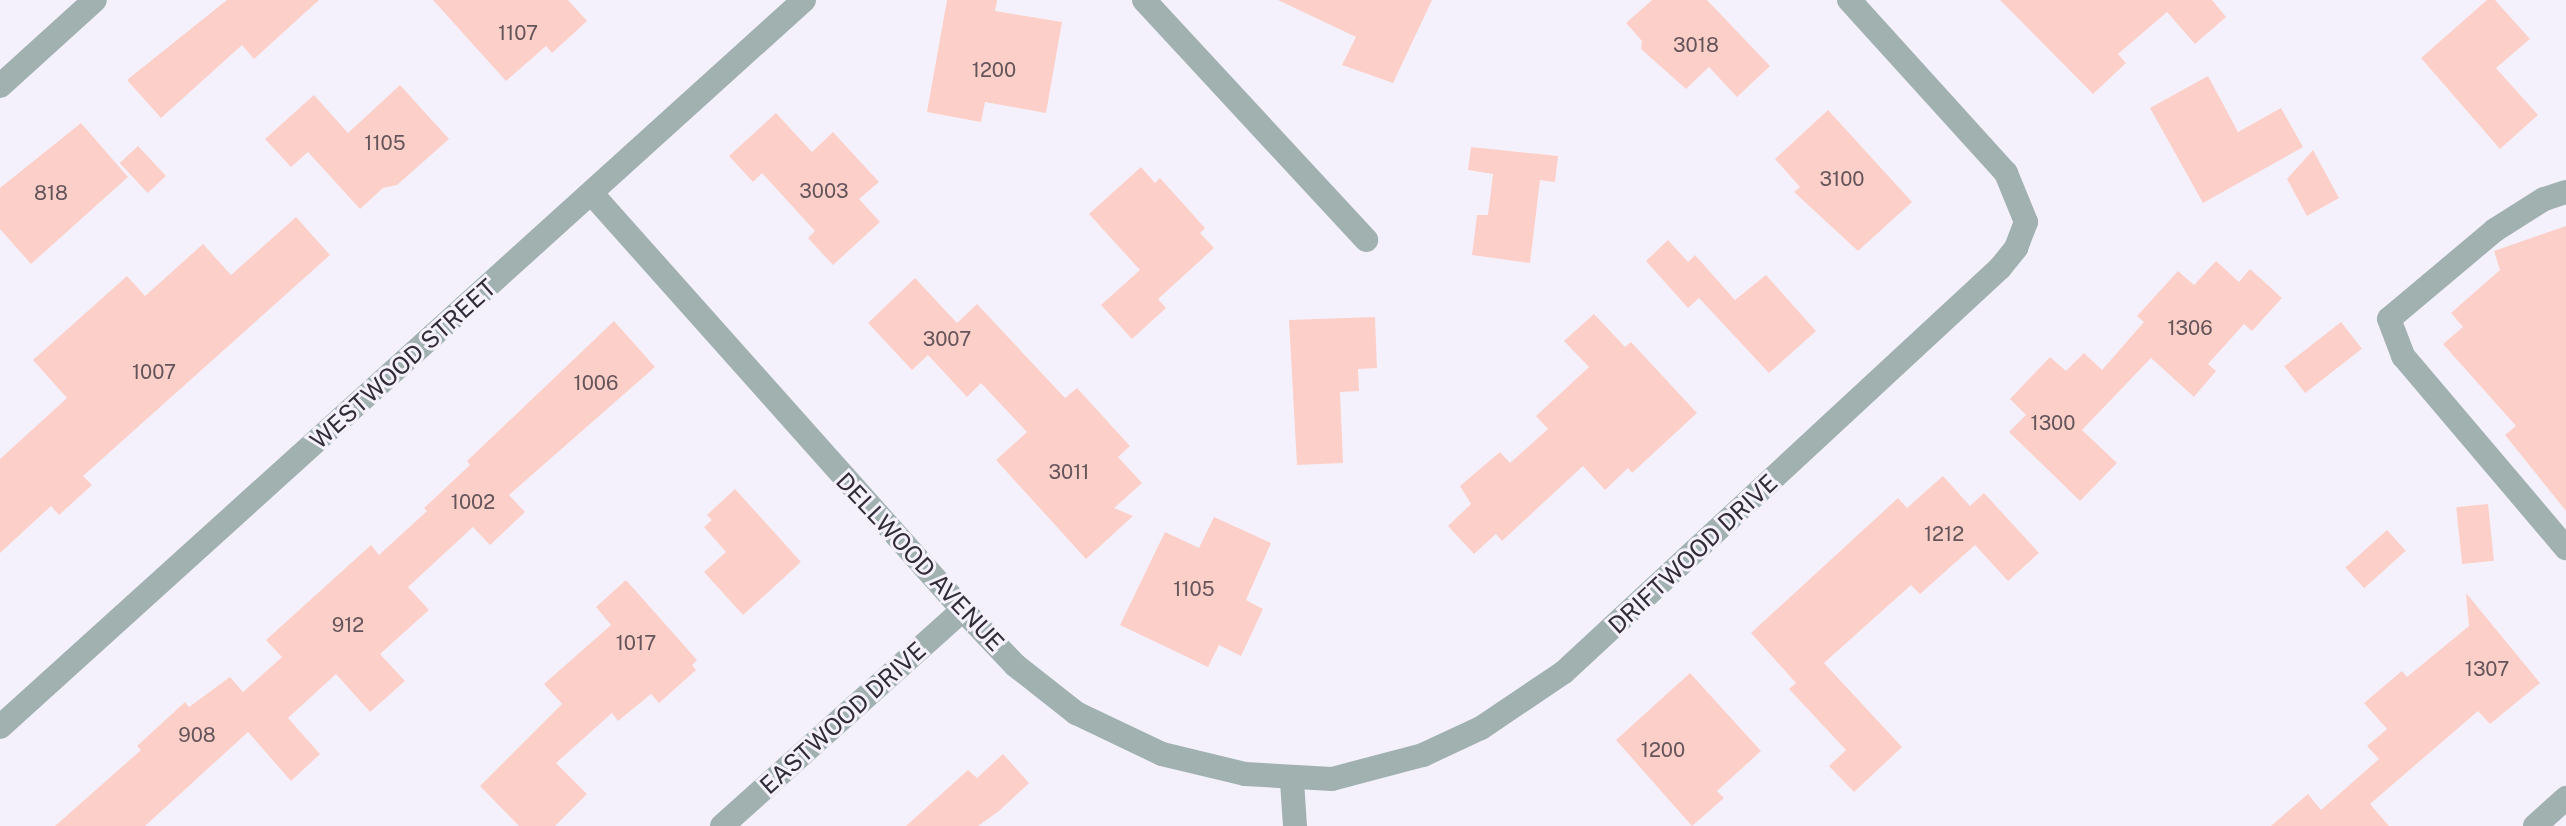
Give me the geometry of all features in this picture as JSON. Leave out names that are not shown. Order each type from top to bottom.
[{"type":"street","points":[[0,86],[95,0]]},
{"type":"street","name":"WESTWOOD STREET","points":[[0,727],[593,195],[804,0]]},
{"type":"street","points":[[1144,0],[1366,240]]},
{"type":"street","name":"DRIFTWOOD DRIVE","points":[[1292,781],[1332,779],[1423,755],[1538,692],[1662,585],[2000,268],[2026,222],[2006,173],[1849,0]]},
{"type":"street","points":[[2566,192],[2495,230],[2389,319],[2403,356],[2566,548]]},
{"type":"street","name":"DELLWOOD AVENUE","points":[[593,195],[1015,665],[1076,713],[1116,736],[1162,754],[1292,781]]},
{"type":"street","name":"EASTWOOD DRIVE","points":[[722,826],[963,610]]},
{"type":"street","points":[[1292,781],[1295,826]]},
{"type":"street","points":[[2535,826],[2566,798]]},
{"type":"building","points":[[227,0],[319,0],[254,59],[242,45],[161,118],[127,80]]},
{"type":"building","points":[[433,0],[568,0],[587,21],[552,53],[546,46],[506,81]]},
{"type":"building","points":[[947,0],[997,0],[995,11],[1062,22],[1046,113],[985,102],[981,122],[927,112]]},
{"type":"building","points":[[1278,0],[1432,0],[1393,83],[1342,65],[1356,37]]},
{"type":"building","points":[[1652,0],[1707,0],[1770,66],[1737,97],[1709,67],[1686,89],[1641,49],[1642,41],[1626,23]]},
{"type":"building","points":[[2000,0],[2212,0],[2226,17],[2195,44],[2167,12],[2118,54],[2126,63],[2093,94]]},
{"type":"building","points":[[2487,0],[2495,0],[2530,39],[2496,68],[2538,115],[2500,149],[2421,58]]},
{"type":"building","points":[[2208,76],[2238,132],[2281,108],[2303,147],[2203,203],[2150,108]]},
{"type":"building","points":[[400,85],[449,139],[397,185],[383,188],[360,209],[308,152],[291,167],[265,139],[314,95],[348,133]]},
{"type":"building","points":[[1828,110],[1912,202],[1858,251],[1794,192],[1800,187],[1775,159]]},
{"type":"building","points":[[776,113],[812,152],[833,132],[879,182],[859,199],[880,222],[833,265],[808,238],[815,231],[762,173],[753,182],[729,156]]},
{"type":"building","points":[[81,123],[128,177],[31,264],[0,229],[0,188]]},
{"type":"building","points":[[138,146],[166,176],[148,193],[120,163]]},
{"type":"building","points":[[1471,147],[1558,156],[1555,182],[1540,180],[1530,263],[1472,255],[1477,215],[1488,215],[1493,174],[1468,170]]},
{"type":"building","points":[[2313,150],[2339,198],[2307,216],[2287,179]]},
{"type":"building","points":[[1141,167],[1155,183],[1160,178],[1205,228],[1200,233],[1214,248],[1158,299],[1166,308],[1132,339],[1101,305],[1140,270],[1089,214]]},
{"type":"building","points":[[296,217],[330,255],[83,476],[92,485],[59,515],[51,506],[0,553],[0,459],[67,398],[33,360],[127,276],[145,296],[203,244],[231,275]]},
{"type":"building","points":[[2566,226],[2566,511],[2505,435],[2516,426],[2443,344],[2463,327],[2451,313],[2500,270],[2494,251]]},
{"type":"building","points":[[1668,240],[1688,262],[1695,255],[1735,300],[1766,275],[1816,331],[1769,373],[1699,298],[1688,308],[1646,261]]},
{"type":"building","points":[[2216,261],[2239,282],[2250,269],[2282,298],[2252,331],[2244,324],[2208,364],[2216,371],[2194,397],[2151,358],[2082,430],[2117,463],[2080,501],[2009,432],[2026,415],[2010,399],[2050,357],[2066,371],[2084,353],[2102,370],[2144,322],[2137,316],[2178,271],[2194,285]]},
{"type":"building","points":[[915,278],[957,323],[977,304],[1065,398],[1077,388],[1130,446],[1118,457],[1142,483],[1114,508],[1133,516],[1086,559],[996,460],[1027,432],[981,383],[967,397],[928,355],[912,370],[868,323]]},
{"type":"building","points":[[1594,314],[1625,347],[1631,342],[1697,413],[1632,473],[1628,468],[1605,490],[1583,466],[1502,541],[1496,534],[1474,554],[1448,526],[1471,504],[1460,486],[1500,452],[1510,463],[1548,429],[1536,416],[1589,367],[1564,341]]},
{"type":"building","points":[[1375,317],[1377,368],[1358,369],[1359,391],[1340,392],[1343,463],[1297,465],[1289,320]]},
{"type":"building","points":[[614,321],[655,367],[509,495],[525,512],[490,545],[473,527],[408,587],[429,610],[380,654],[405,681],[370,712],[336,674],[288,718],[320,754],[291,781],[248,732],[145,826],[55,826],[141,750],[137,746],[185,702],[189,707],[230,677],[243,692],[282,657],[266,640],[371,545],[379,555],[427,511],[424,508],[470,465],[467,461]]},
{"type":"building","points":[[2341,322],[2362,349],[2305,393],[2284,366]]},
{"type":"building","points":[[1943,476],[1970,506],[1984,493],[2039,553],[2008,581],[1975,545],[1920,594],[1911,585],[1824,663],[1902,747],[1854,792],[1829,766],[1846,750],[1789,689],[1796,683],[1751,633],[1898,498],[1907,508]]},
{"type":"building","points":[[735,489],[801,562],[743,615],[704,572],[726,552],[704,527],[712,520],[707,515]]},
{"type":"building","points":[[2488,504],[2494,561],[2462,564],[2456,507]]},
{"type":"building","points":[[1214,517],[1271,543],[1246,600],[1263,609],[1241,656],[1219,645],[1208,667],[1120,625],[1165,532],[1199,548]]},
{"type":"building","points":[[2387,530],[2406,551],[2364,588],[2345,567]]},
{"type":"building","points":[[626,580],[697,660],[692,665],[696,670],[659,703],[651,694],[618,721],[612,713],[556,763],[587,794],[555,826],[519,826],[480,786],[562,704],[544,684],[611,625],[596,607]]},
{"type":"building","points":[[2466,593],[2540,683],[2490,724],[2478,711],[2370,804],[2389,826],[2271,826],[2308,794],[2321,810],[2379,759],[2367,746],[2387,729],[2364,703],[2402,671],[2407,677],[2469,626]]},
{"type":"building","points":[[1690,673],[1761,751],[1717,791],[1724,798],[1692,826],[1616,740]]},
{"type":"building","points":[[1003,754],[1029,783],[999,811],[978,826],[906,826],[968,770],[977,778]]}]
